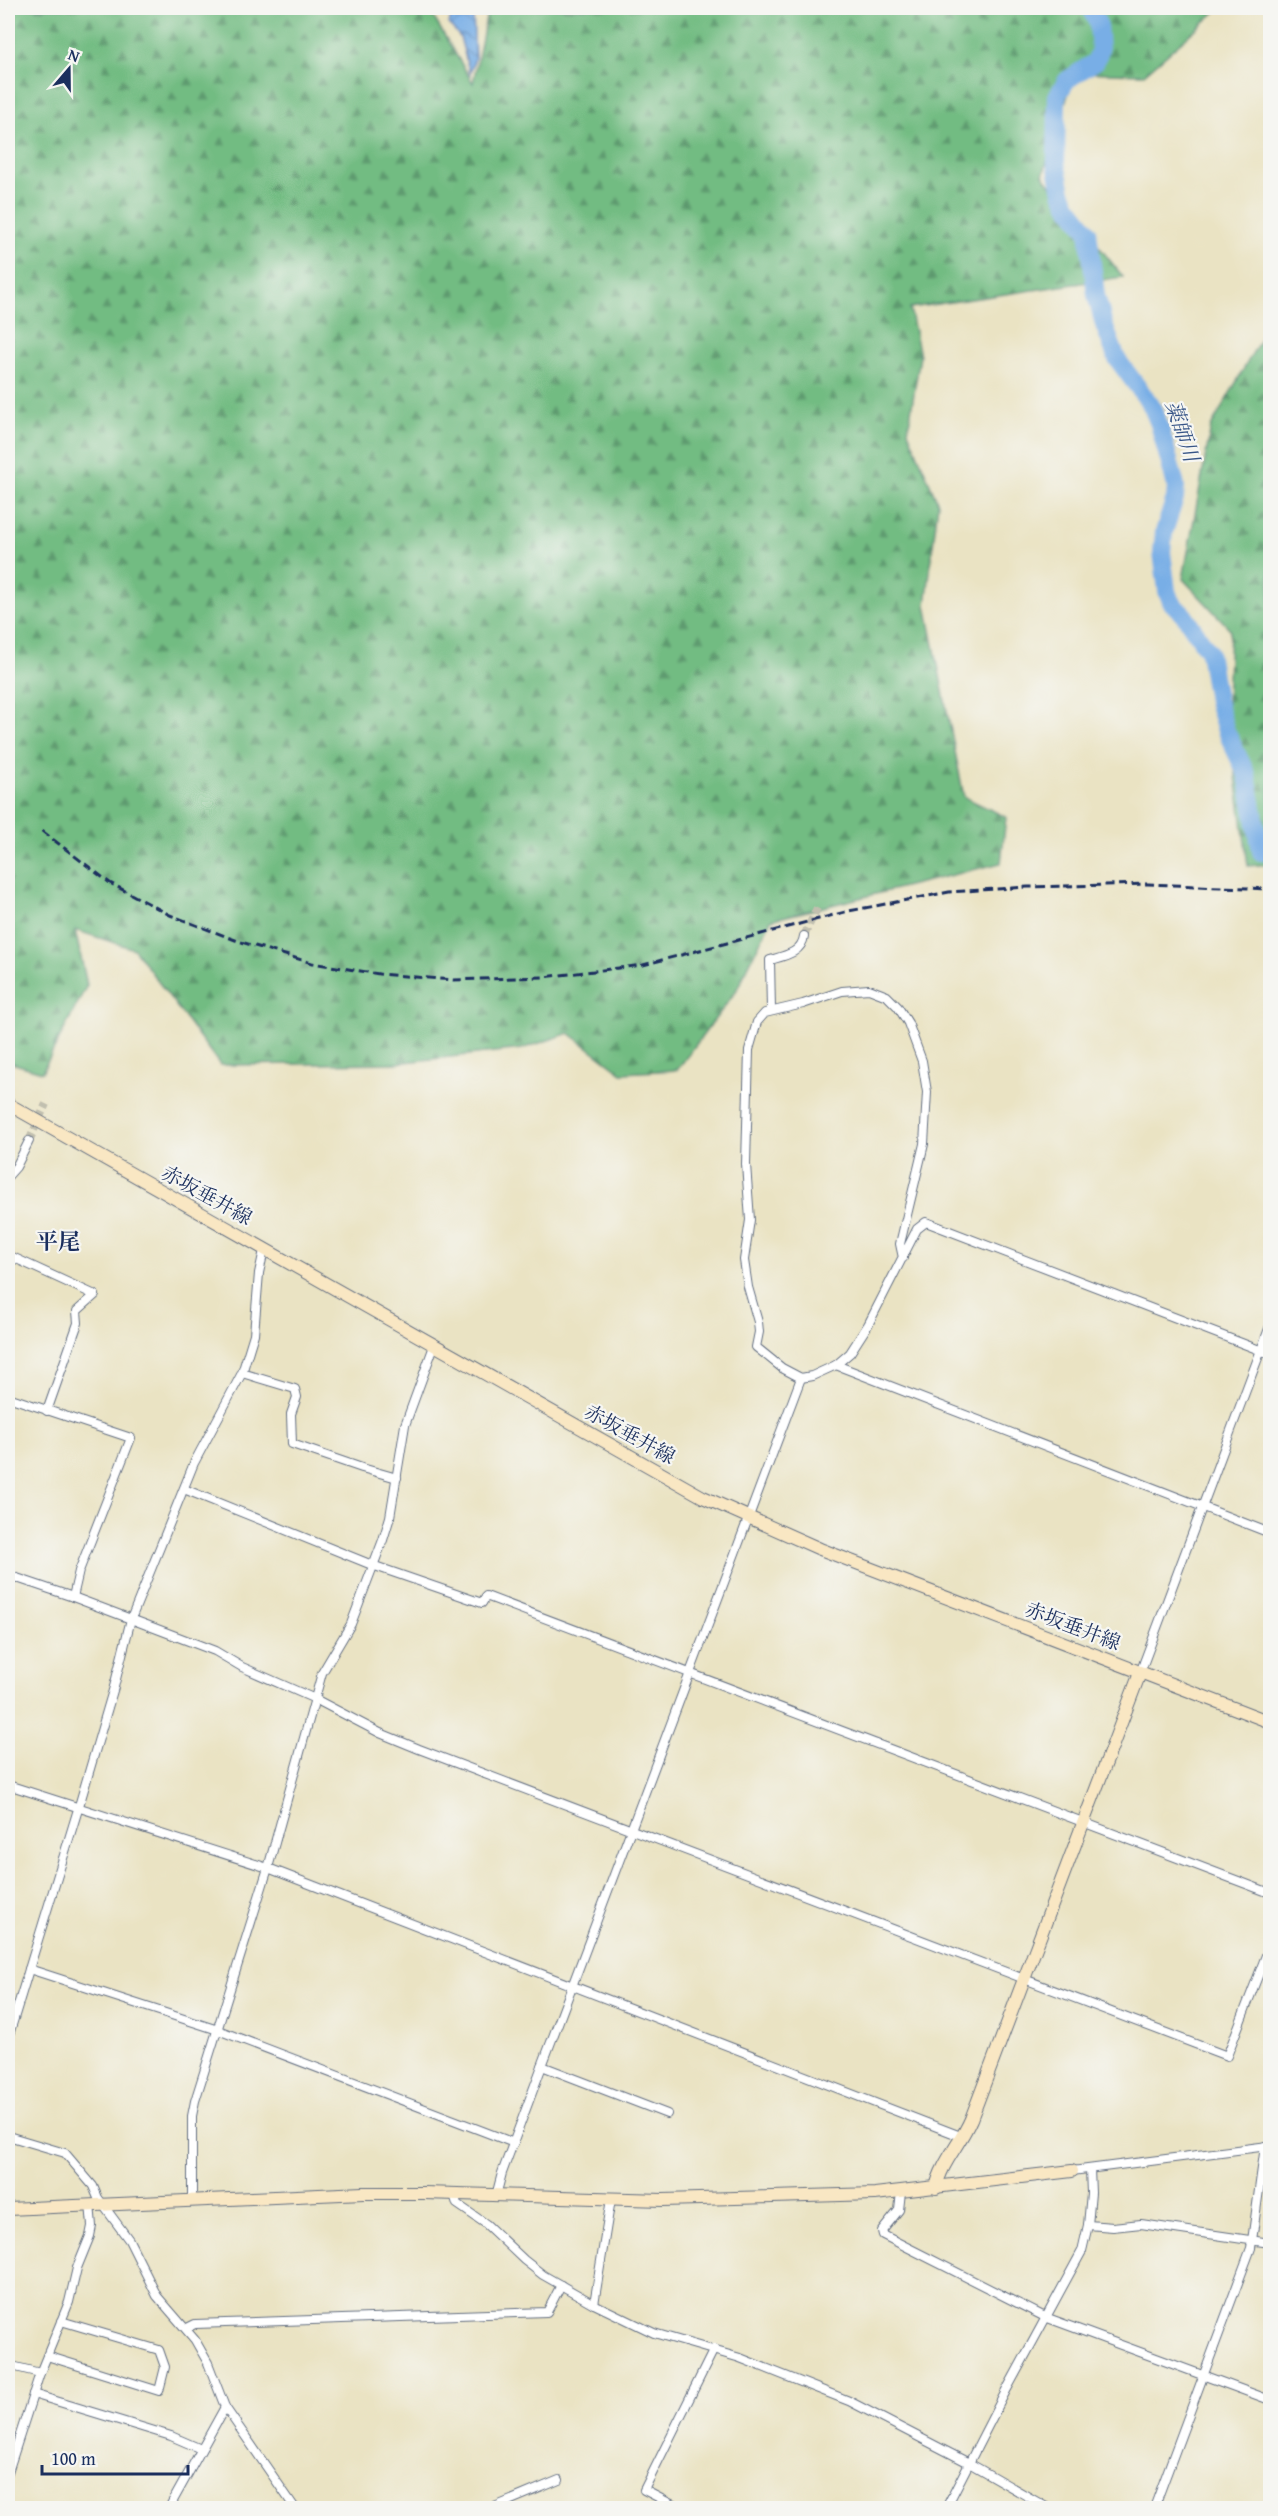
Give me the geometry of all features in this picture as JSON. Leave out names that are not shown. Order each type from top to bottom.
[{"type":"street","points":[[771,1010],[770,960],[791,954],[798,949],[804,936]]},
{"type":"street","points":[[903,1258],[900,1244],[924,1144],[927,1092],[922,1061],[908,1023],[898,1007],[886,996],[869,989],[842,991],[765,1013],[757,1022],[749,1050],[746,1164],[750,1220],[744,1260],[747,1287],[758,1322],[756,1347],[782,1368],[801,1378],[812,1376],[836,1365],[850,1353],[868,1325],[903,1258],[917,1229],[926,1222],[1270,1354]]},
{"type":"street","name":"赤坂垂井線","points":[[8,1104],[684,1487],[820,1549],[1270,1722]]},
{"type":"street","points":[[8,1176],[16,1167],[29,1141]]},
{"type":"street","points":[[8,2038],[117,1678],[131,1619],[194,1462],[242,1373],[254,1334],[259,1273],[264,1250]]},
{"type":"street","points":[[8,1255],[95,1295],[77,1311],[78,1323],[47,1411]]},
{"type":"street","points":[[936,2188],[938,2177],[963,2137],[1084,1823],[1270,1326]]},
{"type":"street","points":[[192,2199],[192,2116],[268,1868],[322,1673],[351,1624],[383,1540],[390,1517],[405,1425],[434,1346]]},
{"type":"street","points":[[836,1365],[1270,1533]]},
{"type":"street","points":[[242,1373],[294,1389],[297,1397],[291,1414],[292,1444],[397,1478]]},
{"type":"street","points":[[496,2196],[542,2066],[801,1378]]},
{"type":"street","points":[[8,1397],[131,1438],[79,1571],[73,1597]]},
{"type":"street","points":[[184,1489],[372,1565],[482,1604],[486,1596],[1270,1893]]},
{"type":"street","points":[[8,1575],[215,1651],[242,1667],[315,1699],[380,1733],[1227,2056],[1270,1945]]},
{"type":"street","points":[[8,1785],[268,1868],[963,2137]]},
{"type":"street","points":[[29,1969],[218,2030],[514,2143]]},
{"type":"street","points":[[542,2066],[667,2114]]},
{"type":"street","points":[[8,2136],[65,2153],[93,2186],[98,2198],[129,2240],[157,2296],[187,2328],[208,2363],[225,2407],[295,2508]]},
{"type":"street","points":[[8,2209],[363,2193],[717,2199],[901,2192],[1268,2146],[1253,2241],[1154,2508]]},
{"type":"street","points":[[946,2508],[1045,2317],[1082,2251],[1088,2225],[1091,2193],[1090,2169]]},
{"type":"street","points":[[901,2192],[899,2210],[882,2230],[883,2235],[1045,2317],[1270,2400]]},
{"type":"street","points":[[454,2194],[457,2204],[486,2224],[524,2260],[594,2304],[654,2332],[714,2349],[849,2401],[969,2463],[1048,2508]]},
{"type":"street","points":[[594,2304],[611,2199]]},
{"type":"street","points":[[8,2472],[40,2373],[61,2321],[77,2268],[90,2236],[92,2226],[90,2204]]},
{"type":"street","points":[[1088,2225],[1113,2227],[1140,2224],[1270,2244]]},
{"type":"street","points":[[187,2328],[195,2324],[547,2313],[561,2285]]},
{"type":"street","points":[[47,2356],[159,2391],[165,2367],[159,2350],[61,2321]]},
{"type":"street","points":[[679,2508],[644,2490],[714,2349]]},
{"type":"street","points":[[8,2365],[40,2373]]},
{"type":"street","points":[[33,2394],[171,2436],[201,2449]]},
{"type":"street","points":[[169,2508],[225,2407]]},
{"type":"street","points":[[492,2508],[560,2480]]},
{"type":"green space","points":[[8,8],[428,8],[473,83],[488,8],[1220,8],[1144,74],[1075,72],[1043,175],[1123,277],[910,308],[920,356],[908,431],[938,503],[926,605],[964,797],[1006,817],[1001,863],[771,920],[736,991],[677,1070],[622,1073],[569,1033],[522,1049],[396,1063],[220,1065],[134,949],[75,930],[87,985],[42,1072],[8,1062]]},
{"type":"green space","points":[[1270,322],[1270,864],[1248,866],[1227,709],[1230,629],[1183,579],[1211,427]]},
{"type":"water","points":[[450,8],[475,8],[473,14],[475,58],[470,74],[460,37],[449,24]]},
{"type":"waterway","name":"薬師川","points":[[1090,8],[1098,24],[1100,50],[1096,61],[1067,80],[1057,96],[1056,163],[1062,192],[1068,205],[1088,231],[1096,295],[1117,359],[1151,405],[1159,424],[1176,486],[1175,498],[1164,532],[1162,552],[1167,591],[1171,602],[1184,615],[1209,652],[1217,701],[1226,731],[1247,775],[1261,852]]},
{"type":"tunnel","points":[[804,936],[817,908]]},
{"type":"tunnel","points":[[29,1141],[46,1104]]},
{"type":"railway","points":[[42,831],[110,883],[170,915],[238,941],[312,963],[379,974],[453,980],[544,977],[643,965],[849,911],[949,892],[1028,887],[1148,884],[1270,889]]},
{"type":"district","name":"平尾","points":[[58,1241]]}]
